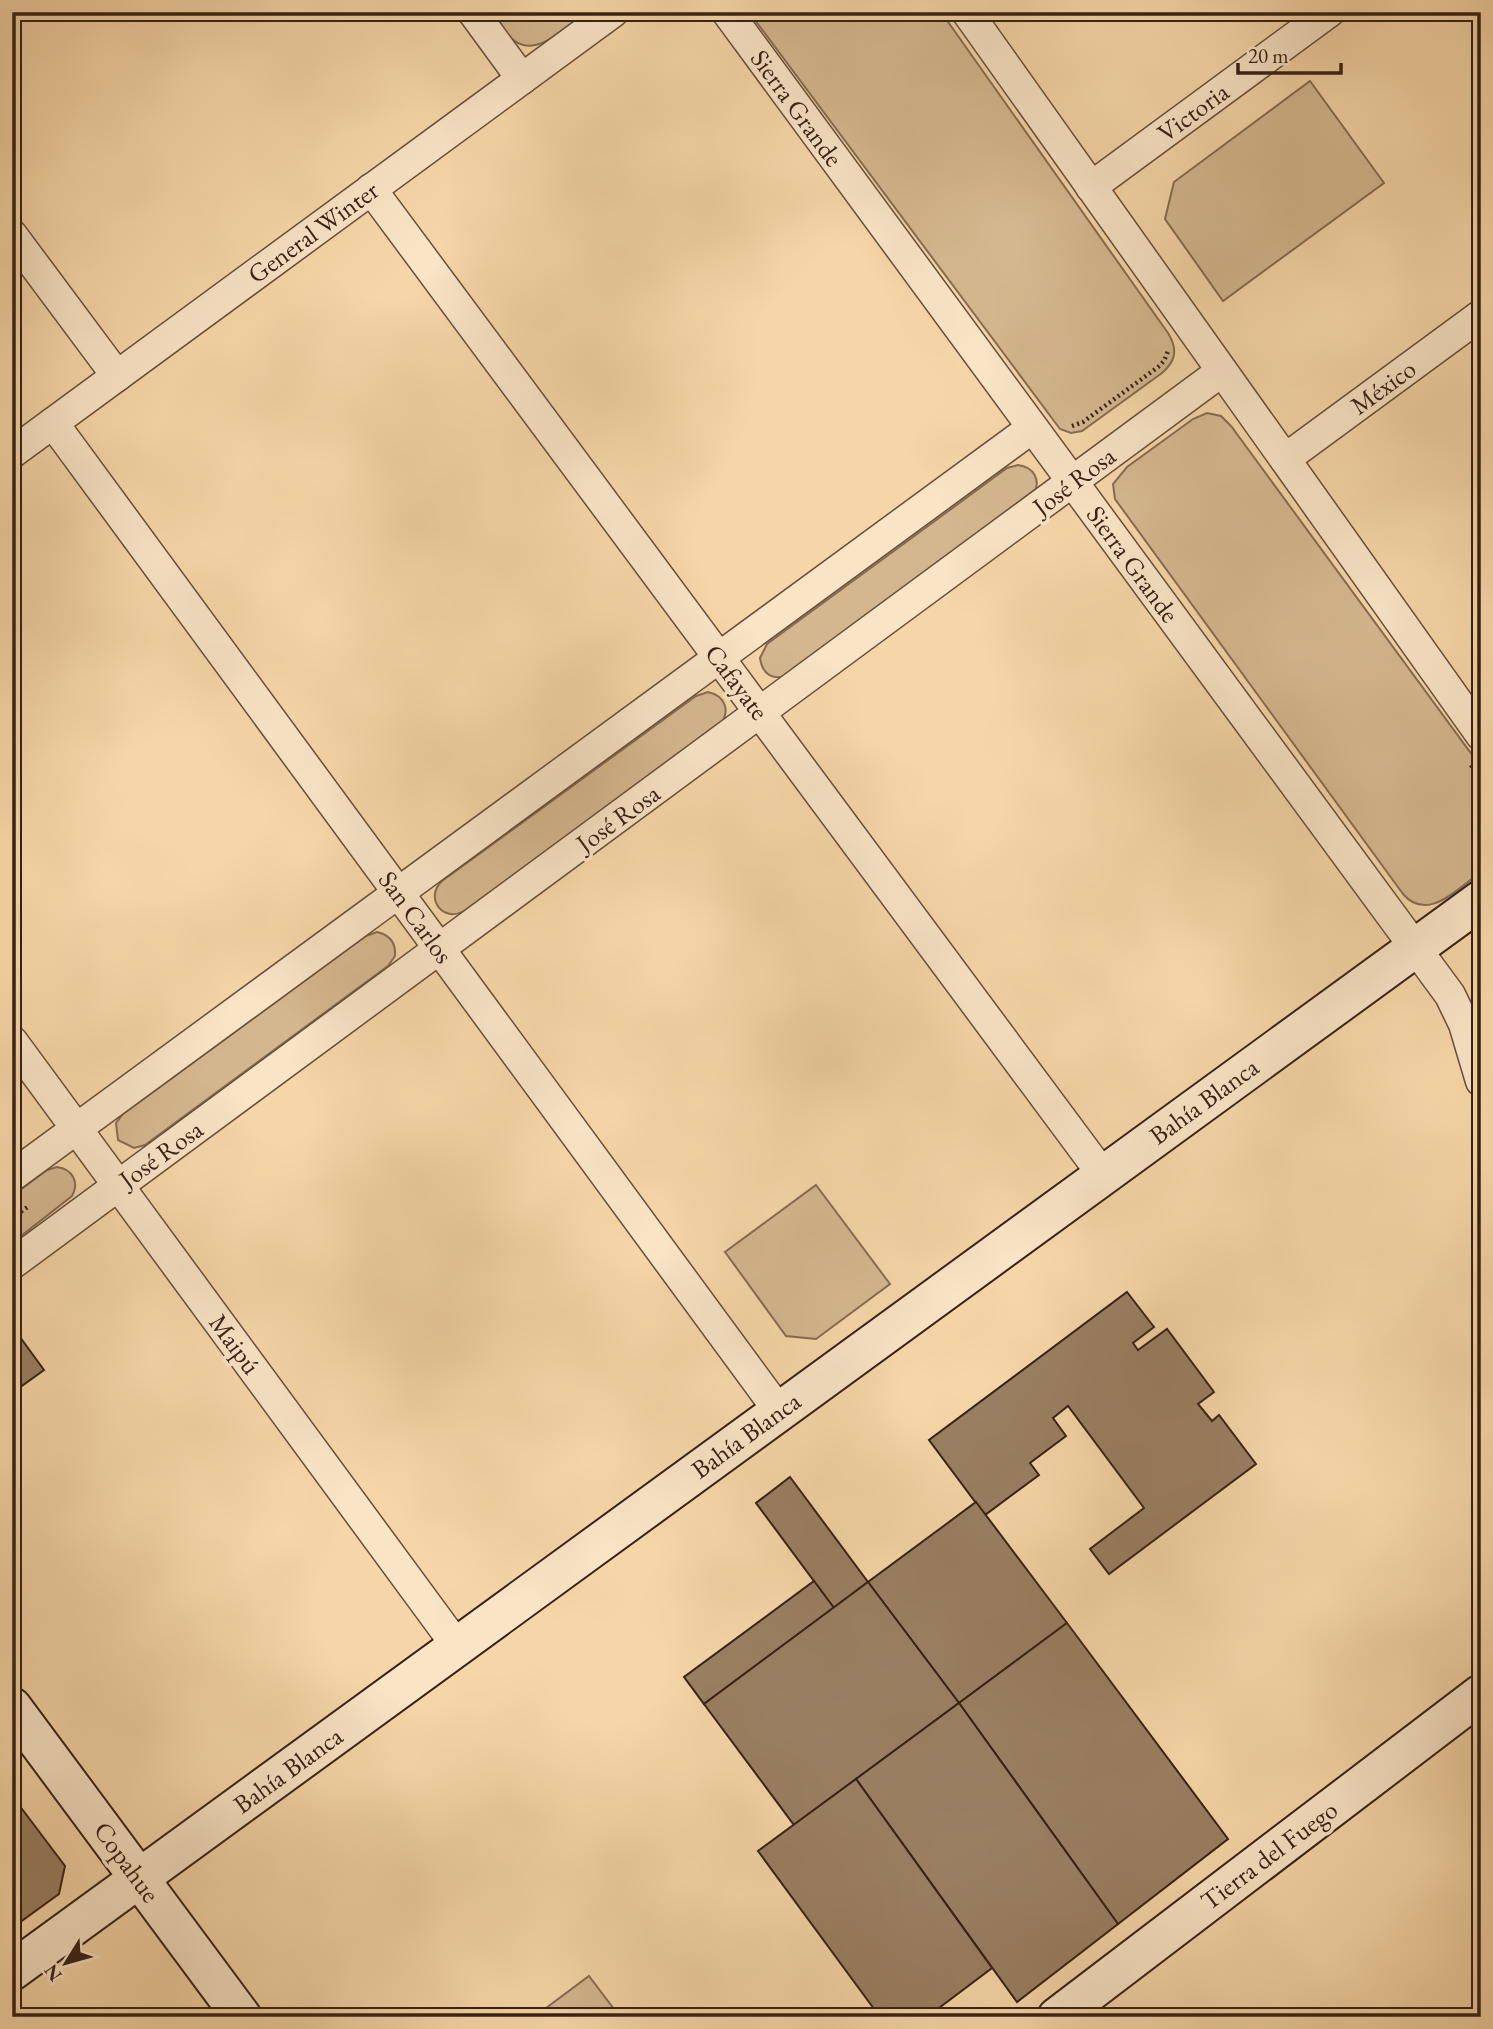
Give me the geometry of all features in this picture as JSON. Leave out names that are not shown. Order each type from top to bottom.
[{"type":"street","points":[[473,12],[522,79]]},
{"type":"street","name":"General Winter","points":[[12,453],[613,12]]},
{"type":"street","name":"Sierra Grande","points":[[727,12],[1415,947],[1458,1010],[1481,1081]]},
{"type":"street","points":[[967,12],[1285,459],[1473,746]]},
{"type":"street","name":"Victoria","points":[[1091,187],[1329,12]]},
{"type":"street","name":"Cafayate","points":[[371,189],[1103,1175]]},
{"type":"street","points":[[12,234],[117,376]]},
{"type":"street","name":"México","points":[[1285,459],[1481,315]]},
{"type":"street","name":"José Rosa","points":[[12,1264],[1222,371]]},
{"type":"street","name":"San Carlos","points":[[53,423],[779,1411]]},
{"type":"street","points":[[12,1176],[1032,428]]},
{"type":"street","name":"Bahía Blanca","points":[[12,1972],[1481,900]]},
{"type":"street","name":"Maipú","points":[[12,1041],[457,1646]]},
{"type":"street","name":"Tierra del Fuego","points":[[1057,2017],[1481,1694]]},
{"type":"street","name":"Copahue","points":[[12,1707],[242,2017]]},
{"type":"path","points":[[1083,422],[1158,367],[1168,353],[1167,345]]},
{"type":"path","points":[[1473,746],[1481,779]]},
{"type":"shaded area","points":[[491,12],[586,12],[551,39],[531,46],[512,39]]},
{"type":"shaded area","points":[[749,12],[941,12],[1168,333],[1174,354],[1167,368],[1082,431],[1071,433],[1060,429]]},
{"type":"shaded area","points":[[1310,81],[1384,183],[1223,301],[1165,219],[1174,182]]},
{"type":"shaded area","points":[[1207,413],[1221,416],[1231,426],[1481,767],[1481,872],[1443,900],[1422,905],[1403,894],[1115,499],[1113,484],[1127,467],[1193,419]]},
{"type":"shaded area","points":[[1018,465],[1028,468],[1035,475],[1037,484],[1034,494],[784,677],[771,676],[765,671],[760,658],[767,644],[1007,468]]},
{"type":"shaded area","points":[[708,692],[719,697],[725,705],[725,715],[719,726],[464,911],[449,914],[438,907],[435,895],[442,881],[696,696]]},
{"type":"shaded area","points":[[377,932],[389,937],[394,947],[395,956],[388,966],[145,1145],[134,1148],[118,1140],[116,1123],[123,1114],[366,936]]},
{"type":"shaded area","points":[[57,1167],[67,1170],[73,1177],[75,1186],[72,1196],[12,1243],[12,1196],[47,1170]]},
{"type":"shaded area","points":[[816,1185],[890,1284],[816,1339],[786,1336],[725,1252]]},
{"type":"shaded area","points":[[589,1976],[620,2017],[534,2017]]},
{"type":"building","points":[[1127,1292],[1154,1327],[1133,1343],[1138,1350],[1167,1329],[1214,1392],[1198,1404],[1212,1421],[1219,1415],[1256,1464],[1109,1574],[1090,1549],[1144,1508],[1068,1406],[1053,1418],[1066,1436],[1030,1463],[1039,1475],[985,1515],[929,1440]]},
{"type":"building","points":[[12,1326],[44,1370],[12,1393]]},
{"type":"building","points":[[790,1477],[868,1582],[834,1608],[756,1503]]},
{"type":"building","points":[[976,1502],[1067,1623],[959,1703],[868,1582]]},
{"type":"building","points":[[814,1581],[834,1608],[704,1704],[684,1677]]},
{"type":"building","points":[[868,1582],[959,1703],[794,1825],[704,1704]]},
{"type":"building","points":[[1067,1623],[1228,1839],[1118,1924],[959,1703]]},
{"type":"building","points":[[959,1703],[1118,1924],[1017,2002],[856,1779]]},
{"type":"building","points":[[856,1779],[992,1968],[927,2017],[880,2017],[758,1851]]},
{"type":"building","points":[[19,1805],[65,1866],[59,1894],[12,1928],[12,1860],[17,1856],[12,1850],[12,1811]]}]
